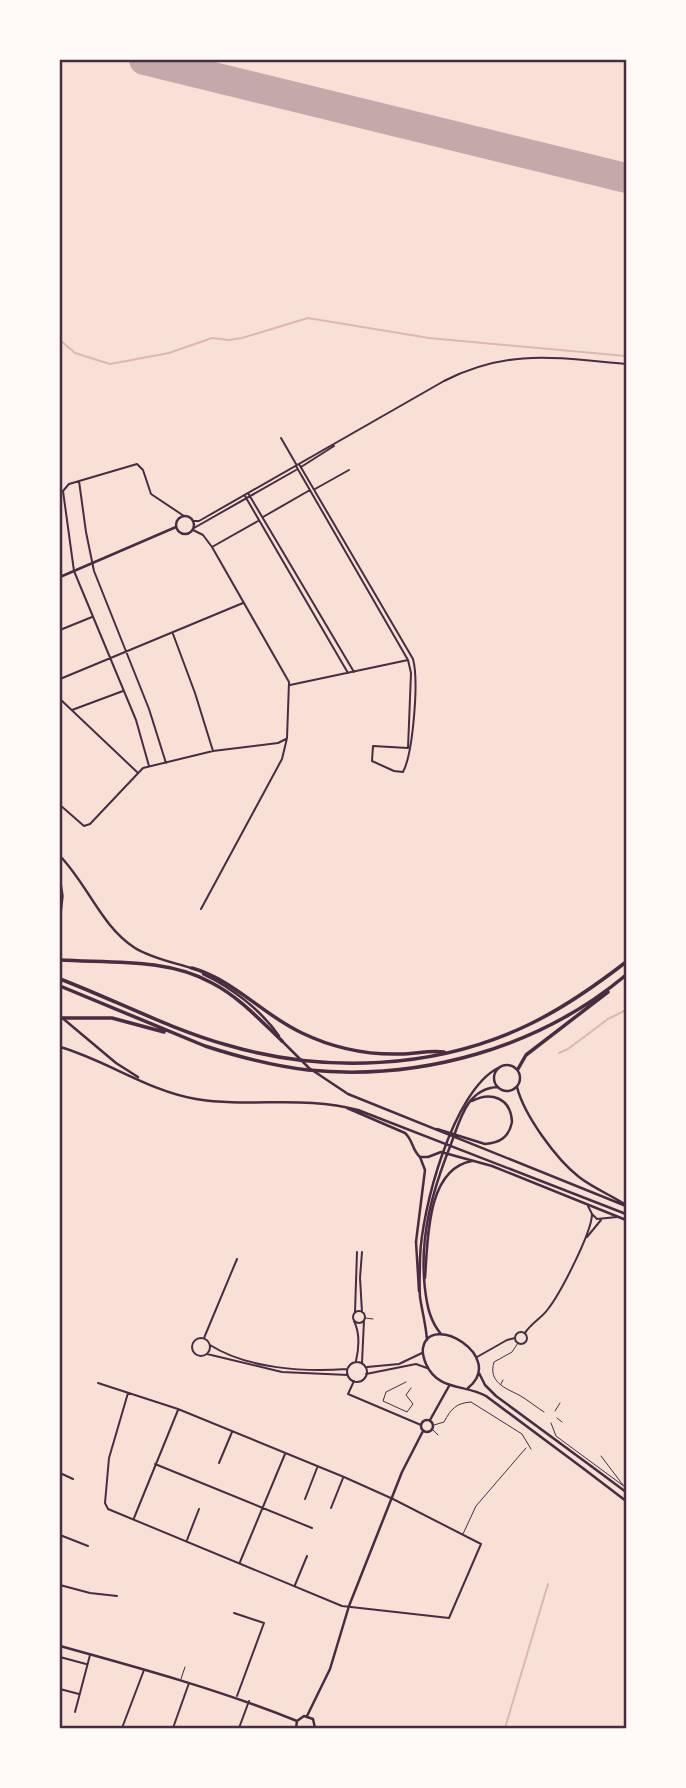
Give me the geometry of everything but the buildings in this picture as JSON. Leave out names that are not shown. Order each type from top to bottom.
[{"type":"highway","points":[[60,883],[60,914]]},
{"type":"highway","points":[[60,960],[150,965],[195,975],[235,998],[282,1041]]},
{"type":"highway","points":[[60,979],[204,1038],[253,1052],[330,1063],[401,1061],[449,1052],[528,1025],[590,990],[626,962]]},
{"type":"highway","points":[[192,968],[217,978],[293,1029],[337,1046],[362,1052],[398,1055],[449,1052]]},
{"type":"highway","points":[[518,1069],[526,1055],[603,997],[626,975]]},
{"type":"highway","points":[[60,986],[205,1046],[251,1060],[309,1070],[369,1072],[460,1059],[495,1049],[539,1031],[615,985]]},
{"type":"highway","points":[[60,1017],[121,1019],[172,1033]]},
{"type":"main road","points":[[184,516],[193,521],[193,529],[184,534],[176,527],[178,519],[184,516]]},
{"type":"main road","points":[[60,577],[176,527]]},
{"type":"main road","points":[[60,856],[75,872],[108,923],[126,942],[147,954],[192,968],[213,978],[237,995],[273,1028],[309,1068],[337,1088],[626,1205]]},
{"type":"main road","points":[[60,1017],[116,1063],[144,1081]]},
{"type":"main road","points":[[60,1047],[193,1098],[225,1102],[317,1102],[344,1106],[448,1143],[626,1214]]},
{"type":"main road","points":[[626,1205],[589,1184],[567,1166],[525,1107],[517,1087],[520,1080],[518,1069],[510,1065],[498,1068],[477,1084],[466,1101],[427,1200],[421,1237],[421,1297],[427,1340],[423,1353],[435,1377],[449,1386],[468,1388],[486,1396],[626,1501]]},
{"type":"main road","points":[[498,1068],[494,1078],[498,1087]]},
{"type":"main road","points":[[460,1118],[479,1091],[498,1087],[505,1091],[517,1087]]},
{"type":"main road","points":[[408,1119],[485,1144],[499,1141],[508,1134],[512,1117],[502,1100],[489,1095],[469,1103]]},
{"type":"main road","points":[[344,1106],[350,1111],[405,1133],[424,1163],[425,1178],[416,1242],[417,1284],[421,1297]]},
{"type":"main road","points":[[420,1157],[444,1152],[473,1160],[626,1220]]},
{"type":"main road","points":[[425,1285],[430,1224],[439,1186],[453,1167],[473,1160]]},
{"type":"main road","points":[[439,1169],[426,1220],[423,1256],[431,1321],[441,1334],[460,1340],[477,1358],[479,1373],[485,1385],[496,1396],[626,1490]]},
{"type":"main road","points":[[427,1340],[441,1334]]},
{"type":"main road","points":[[468,1388],[479,1373]]},
{"type":"main road","points":[[295,1728],[297,1721],[307,1716],[330,1668],[349,1606],[402,1472],[423,1431],[421,1425],[429,1420],[449,1386]]},
{"type":"main road","points":[[423,1431],[427,1433],[433,1430],[434,1425],[429,1420]]},
{"type":"main road","points":[[60,1646],[181,1679],[249,1701],[297,1721]]},
{"type":"main road","points":[[307,1716],[316,1728]]},
{"type":"street","points":[[193,521],[199,521],[332,449],[334,445],[444,382],[480,365],[498,360],[545,357],[626,364]]},
{"type":"street","points":[[281,439],[314,490],[413,660],[412,743],[408,748]]},
{"type":"street","points":[[149,766],[136,720],[74,571],[63,491],[65,487],[79,481],[137,464],[143,470],[151,494],[184,516]]},
{"type":"street","points":[[298,466],[408,660],[411,673],[408,762],[403,772],[372,761],[373,746],[408,748]]},
{"type":"street","points":[[201,909],[282,759],[289,686],[288,679],[212,547],[203,535],[193,529],[251,497],[298,466]]},
{"type":"street","points":[[314,490],[349,470]]},
{"type":"street","points":[[79,481],[92,564],[149,709],[166,763]]},
{"type":"street","points":[[262,517],[310,490]]},
{"type":"street","points":[[248,493],[354,672]]},
{"type":"street","points":[[244,495],[348,673]]},
{"type":"street","points":[[60,510],[64,508]]},
{"type":"street","points":[[212,547],[258,520]]},
{"type":"street","points":[[60,679],[244,603]]},
{"type":"street","points":[[60,630],[93,616]]},
{"type":"street","points":[[172,634],[195,693],[213,751]]},
{"type":"street","points":[[289,686],[413,660]]},
{"type":"street","points":[[71,710],[124,690]]},
{"type":"street","points":[[60,699],[137,772]]},
{"type":"street","points":[[60,806],[84,826],[90,824],[137,772],[149,766],[213,751],[278,743],[286,738]]},
{"type":"street","points":[[525,1333],[547,1310],[584,1240],[592,1220],[588,1205]]},
{"type":"street","points":[[592,1214],[602,1219],[619,1217]]},
{"type":"street","points":[[584,1240],[602,1219]]},
{"type":"street","points":[[204,1338],[210,1345],[234,1356],[264,1364],[308,1370],[347,1369],[355,1363],[358,1343],[353,1315],[357,1252]]},
{"type":"street","points":[[362,1252],[362,1364]]},
{"type":"street","points":[[204,1338],[237,1259]]},
{"type":"street","points":[[355,1312],[362,1312]]},
{"type":"street","points":[[354,1321],[359,1323],[364,1319]]},
{"type":"street","points":[[477,1358],[515,1338],[519,1332],[525,1333]]},
{"type":"street","points":[[515,1338],[518,1343],[526,1342],[525,1333]]},
{"type":"street","points":[[204,1338],[196,1339],[192,1347],[198,1356],[207,1354],[282,1372],[348,1375]]},
{"type":"street","points":[[207,1354],[210,1345]]},
{"type":"street","points":[[355,1363],[366,1367],[399,1364],[423,1353]]},
{"type":"street","points":[[366,1374],[416,1364],[429,1368]]},
{"type":"street","points":[[354,1381],[363,1379],[366,1367]]},
{"type":"street","points":[[347,1369],[348,1375],[354,1381]]},
{"type":"street","points":[[354,1381],[348,1394],[421,1425]]},
{"type":"street","points":[[98,1383],[178,1409],[344,1477],[481,1544],[449,1618],[342,1606],[108,1508],[105,1503],[109,1458],[128,1393]]},
{"type":"street","points":[[133,1519],[178,1409]]},
{"type":"street","points":[[219,1463],[232,1431]]},
{"type":"street","points":[[240,1563],[286,1453]]},
{"type":"street","points":[[155,1464],[312,1528]]},
{"type":"street","points":[[305,1499],[317,1466]]},
{"type":"street","points":[[60,1473],[74,1479]]},
{"type":"street","points":[[331,1508],[344,1477]]},
{"type":"street","points":[[186,1541],[199,1509]]},
{"type":"street","points":[[60,1535],[88,1546]]},
{"type":"street","points":[[295,1586],[307,1556]]},
{"type":"street","points":[[60,1585],[90,1593],[117,1596]]},
{"type":"street","points":[[234,1613],[264,1623],[237,1697]]},
{"type":"street","points":[[75,1712],[90,1654]]},
{"type":"street","points":[[60,1657],[88,1664]]},
{"type":"street","points":[[122,1728],[144,1669]]},
{"type":"street","points":[[173,1728],[189,1682]]},
{"type":"street","points":[[60,1689],[79,1694]]},
{"type":"street","points":[[239,1728],[249,1701]]},
{"type":"lane","points":[[547,1310],[549,1317]]},
{"type":"lane","points":[[364,1319],[373,1319]]},
{"type":"lane","points":[[518,1343],[512,1352],[494,1362],[493,1373],[501,1387],[522,1396],[544,1412]]},
{"type":"lane","points":[[501,1387],[503,1380]]},
{"type":"lane","points":[[406,1382],[386,1392],[383,1401],[407,1412],[413,1404],[406,1395],[411,1388]]},
{"type":"lane","points":[[434,1425],[444,1422],[452,1408],[458,1404],[471,1402],[522,1434],[531,1449]]},
{"type":"lane","points":[[555,1411],[560,1404]]},
{"type":"lane","points":[[557,1418],[562,1422]]},
{"type":"lane","points":[[551,1423],[556,1436],[626,1490]]},
{"type":"lane","points":[[433,1430],[438,1435]]},
{"type":"lane","points":[[463,1535],[476,1506],[527,1446]]},
{"type":"lane","points":[[601,1456],[626,1490]]},
{"type":"lane","points":[[181,1679],[185,1667]]},
{"type":"waterway","points":[[60,340],[75,353],[110,364],[169,353],[212,338],[242,338],[308,318],[429,338],[626,356]]},
{"type":"waterway","points":[[559,1053],[608,1019],[626,1010]]},
{"type":"waterway","points":[[505,1728],[548,1584]]},
{"type":"runway","points":[[144,60],[626,178]]}]
